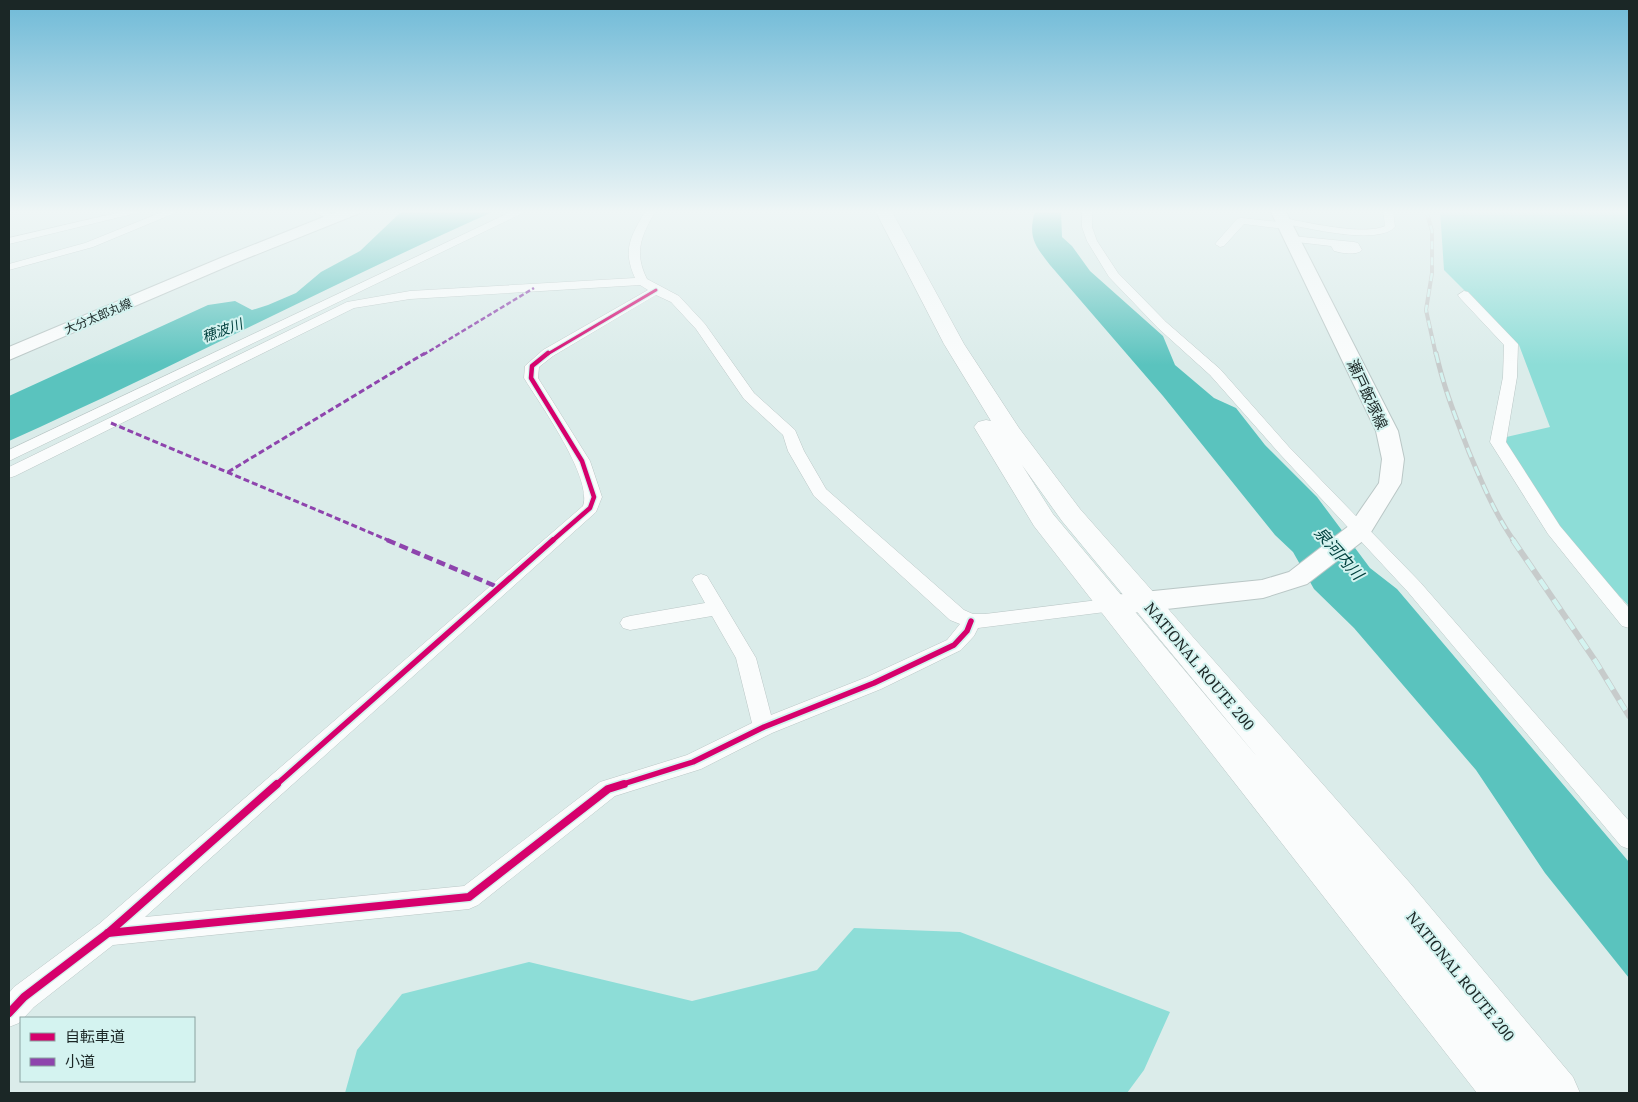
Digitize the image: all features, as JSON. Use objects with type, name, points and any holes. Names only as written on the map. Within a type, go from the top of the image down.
[{"type":"highway","name":"NATIONAL ROUTE 200","points":[[894,261],[934,345],[1044,520],[1130,603],[1390,889],[1557,1093]]},
{"type":"highway","name":"NATIONAL ROUTE 200","points":[[910,261],[954,344],[1009,431],[1071,515],[1130,603],[1506,1093]]},
{"type":"main road","name":"大分太郎丸線","points":[[9,354],[226,261]]},
{"type":"main road","name":"瀬戸飯塚線","points":[[1130,603],[1263,589],[1298,578],[1359,530],[1390,483],[1393,459],[1387,431],[1303,261]]},
{"type":"street","points":[[9,267],[29,261]]},
{"type":"street","points":[[9,456],[416,261]]},
{"type":"street","points":[[636,261],[642,281],[675,299],[701,327],[749,396],[790,433],[796,451],[820,492],[957,615],[971,621],[985,621],[1130,603]]},
{"type":"street","points":[[1105,261],[1113,275],[1162,325],[1214,372],[1284,450],[1414,587],[1629,838]]},
{"type":"street","points":[[9,473],[351,304],[430,294],[642,281]]},
{"type":"street","points":[[9,1013],[24,997],[108,933],[590,508],[594,497],[582,461],[531,378],[532,366],[548,353],[656,290]]},
{"type":"street","points":[[1464,295],[1511,344],[1510,377],[1498,442],[1554,530],[1629,621]]},
{"type":"street","points":[[701,580],[746,658],[764,727]]},
{"type":"street","points":[[630,623],[717,608]]},
{"type":"street","points":[[108,933],[469,897],[608,789],[693,762],[764,727],[874,683],[954,645],[967,631],[971,621]]},
{"type":"shaded area","points":[[1443,261],[1629,261],[1629,606],[1567,541],[1502,438],[1550,427],[1519,345],[1444,270]]},
{"type":"shaded area","points":[[854,928],[960,932],[1170,1012],[1144,1070],[1127,1093],[345,1093],[357,1050],[402,994],[529,962],[692,1001],[817,970]]},
{"type":"water","name":"穂波川","points":[[341,261],[386,261],[9,441],[9,396],[208,305],[235,301],[252,310],[268,305],[296,293],[321,272]]},
{"type":"water","name":"泉河内川","points":[[1047,261],[1083,261],[1090,271],[1163,336],[1175,365],[1214,398],[1236,408],[1265,445],[1317,497],[1370,568],[1397,589],[1629,862],[1629,978],[1545,873],[1476,770],[1354,628],[1314,589],[1293,552],[1275,535],[1163,396]]},
{"type":"railway","points":[[1432,261],[1426,310],[1436,355]]},
{"type":"railway","points":[[1436,353],[1447,391],[1469,452],[1495,509],[1514,541]]},
{"type":"railway","points":[[1513,540],[1596,662],[1629,716]]},
{"type":"marked path","points":[[228,472],[534,288]]},
{"type":"marked path","points":[[111,423],[500,588]]},
{"type":"cycle path","points":[[9,1013],[24,997],[108,933],[590,508],[594,497],[582,461],[531,378],[532,366],[548,353],[656,290]]},
{"type":"cycle path","points":[[108,933],[469,897],[608,789],[693,762],[764,727],[874,683],[954,645],[967,631],[971,621]]}]
